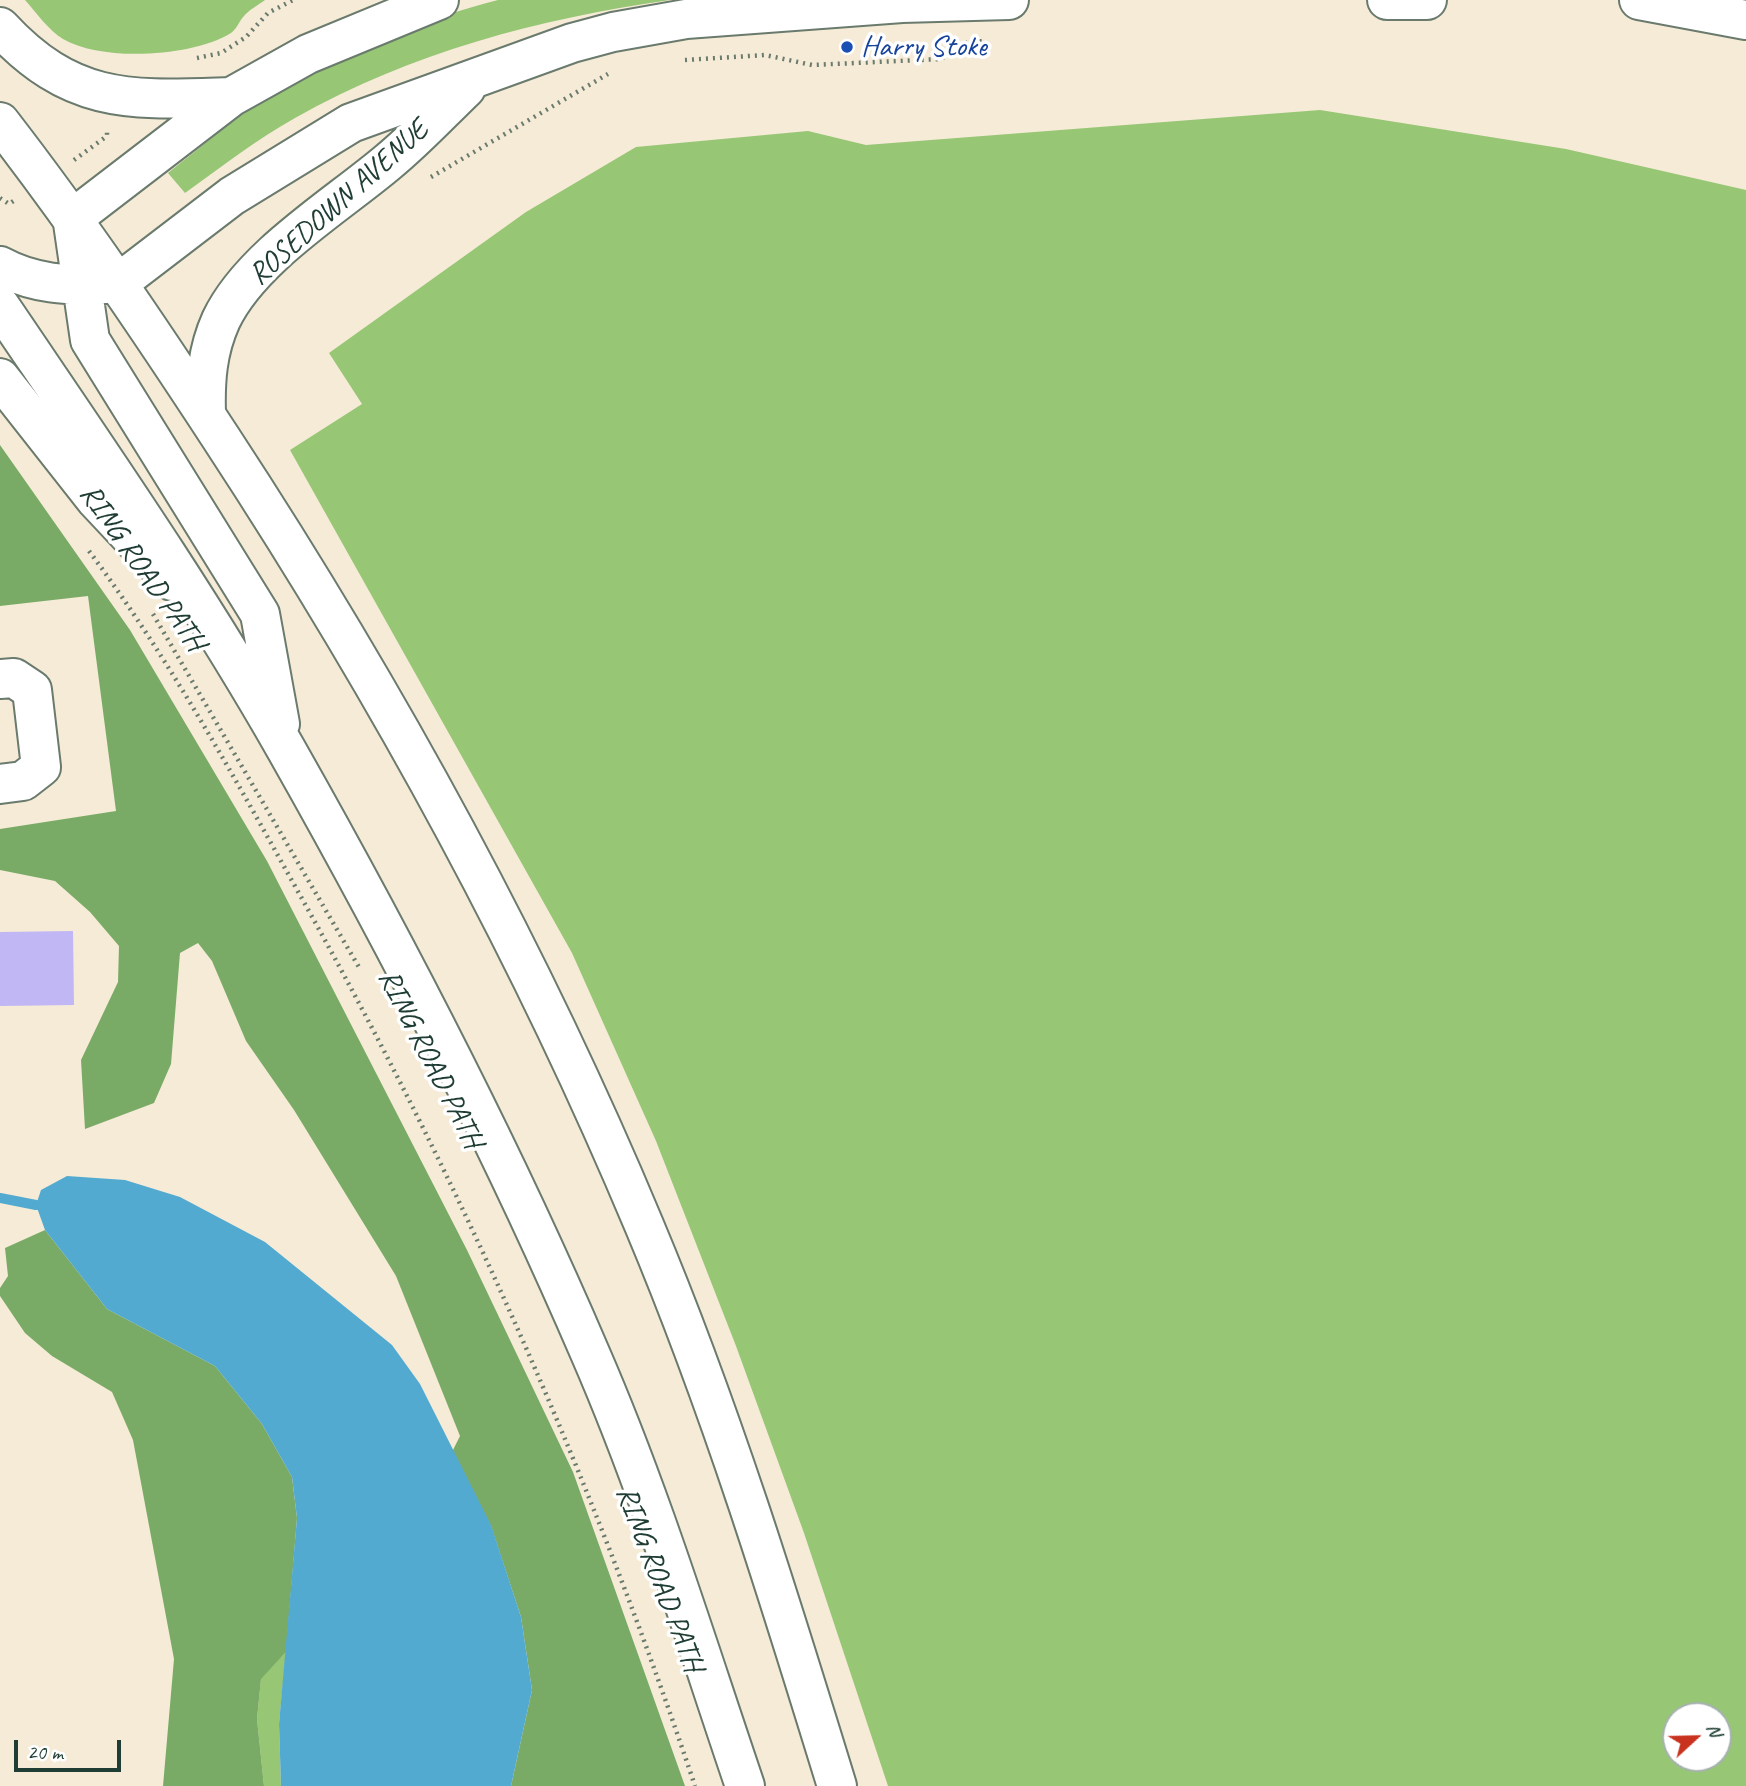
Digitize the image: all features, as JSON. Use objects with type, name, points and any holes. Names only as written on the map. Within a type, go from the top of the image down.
[{"type":"main road","points":[[72,219],[231,97],[308,54],[439,0]]},
{"type":"main road","name":"ROSEDOWN AVENUE","points":[[99,284],[316,142],[351,123],[472,82],[572,43],[613,32],[686,19],[902,3],[1009,0]]},
{"type":"main road","points":[[1387,0],[1427,0]]},
{"type":"main road","points":[[1639,0],[1746,20]]},
{"type":"main road","points":[[0,27],[34,58],[89,91],[151,98],[231,97]]},
{"type":"main road","name":"ROSEDOWN AVENUE","points":[[206,414],[205,376],[211,345],[222,318],[238,295],[284,246],[407,146],[472,82]]},
{"type":"main road","points":[[0,122],[72,219],[99,284],[206,414],[332,612],[408,742],[506,927],[603,1129],[687,1332],[738,1474],[837,1786]]},
{"type":"main road","points":[[0,266],[38,281],[99,284]]},
{"type":"main road","points":[[99,284],[90,340],[260,614],[285,747]]},
{"type":"main road","points":[[0,306],[204,616],[285,747],[442,1038],[515,1187],[592,1357],[653,1516],[745,1786]]},
{"type":"main road","points":[[0,378],[96,500],[204,616]]},
{"type":"main road","points":[[0,679],[14,678],[32,690],[41,767],[23,780],[0,784]]},
{"type":"path","points":[[683,60],[765,55],[812,65],[941,59],[968,43],[994,40]]},
{"type":"path","points":[[422,183],[615,70]]},
{"type":"path","points":[[107,136],[135,170]]},
{"type":"path","name":"RING ROAD PATH","points":[[87,548],[149,636],[266,834],[351,985],[459,1195],[543,1383],[621,1578],[695,1786]]},
{"type":"path","name":"RING ROAD PATH","points":[[151,611],[365,978]]},
{"type":"green space","points":[[25,0],[265,0],[246,14],[231,33],[214,41],[171,52],[123,54],[80,46],[63,39],[47,26]]},
{"type":"green space","points":[[498,0],[670,0],[524,28],[477,41],[384,74],[295,118],[185,193],[168,173],[219,132],[295,81],[381,40],[471,7]]},
{"type":"green space","points":[[1320,110],[1566,149],[1746,190],[1746,1786],[888,1786],[804,1533],[736,1346],[656,1141],[572,953],[290,450],[362,404],[329,353],[526,212],[636,147],[808,131],[866,145]]},
{"type":"green space","points":[[0,445],[130,630],[267,861],[467,1250],[573,1472],[685,1786],[511,1786],[532,1690],[521,1617],[491,1526],[452,1452],[460,1436],[396,1276],[294,1110],[246,1041],[212,961],[198,943],[180,953],[171,1064],[154,1103],[85,1129],[81,1060],[118,982],[119,946],[90,912],[55,881],[0,870],[0,829],[116,811],[88,596],[0,606]]},
{"type":"green space","points":[[45,1230],[107,1309],[215,1366],[262,1424],[292,1477],[297,1518],[286,1652],[261,1679],[257,1719],[264,1786],[163,1786],[174,1659],[133,1440],[112,1392],[52,1356],[25,1333],[0,1296],[0,1288],[8,1276],[5,1248]]},
{"type":"green space","points":[[286,1652],[279,1724],[281,1786],[264,1786],[257,1719],[261,1678]]},
{"type":"water","points":[[67,1176],[125,1180],[180,1197],[265,1242],[392,1345],[420,1384],[491,1525],[521,1617],[532,1690],[511,1786],[281,1786],[279,1724],[297,1518],[292,1477],[262,1424],[215,1366],[107,1309],[45,1230],[36,1205],[41,1190]]},
{"type":"building","points":[[73,931],[74,1005],[0,1006],[0,932]]},
{"type":"waterway","points":[[0,1198],[36,1205]]},
{"type":"place","name":"Harry Stoke","points":[[847,47]]}]
